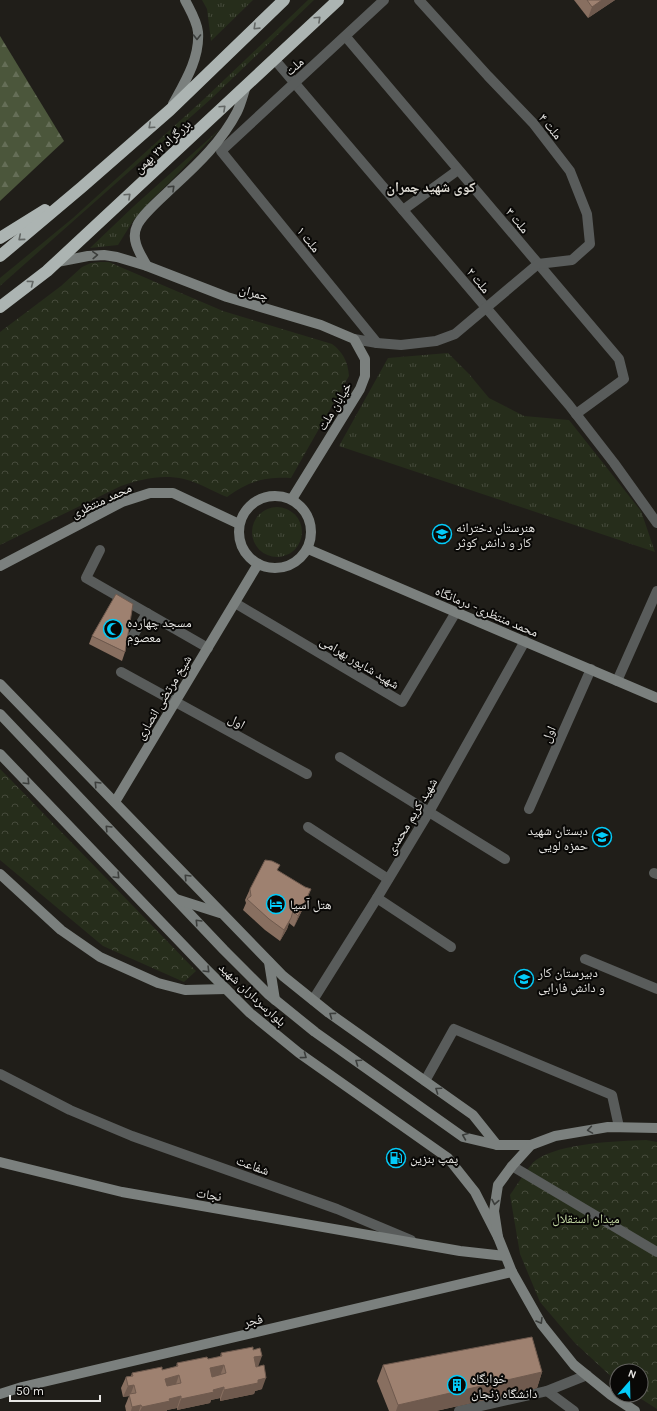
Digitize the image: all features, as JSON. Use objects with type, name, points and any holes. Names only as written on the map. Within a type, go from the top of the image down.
[{"type":"highway","name":"بزرگراه ۲۲ بهمن","points":[[0,256],[170,110],[284,0]]},
{"type":"highway","name":"بزرگراه ۲۲ بهمن","points":[[0,307],[57,262],[338,0]]},
{"type":"highway","points":[[0,238],[82,187]]},
{"type":"street","points":[[170,110],[190,73],[197,51],[198,31],[185,0]]},
{"type":"street","name":"ملت","points":[[221,151],[346,37],[384,0]]},
{"type":"street","name":"ملت ۴","points":[[420,0],[488,76],[533,123],[570,171],[587,214],[590,244],[572,260],[538,264]]},
{"type":"street","name":"ملت ۳","points":[[346,37],[619,359],[624,378],[576,414]]},
{"type":"street","name":"ملت ۲","points":[[275,60],[576,414],[614,463],[657,523]]},
{"type":"street","points":[[147,266],[138,250],[135,238],[136,226],[155,205],[201,161],[223,136],[238,110],[246,86]]},
{"type":"street","name":"ملت ۱","points":[[221,151],[376,343]]},
{"type":"street","points":[[403,210],[458,170]]},
{"type":"street","name":"چمران","points":[[57,262],[88,256],[104,255],[117,257],[147,266],[227,297],[321,325],[354,339]]},
{"type":"street","points":[[354,339],[376,343],[402,345],[436,341],[455,334],[538,264]]},
{"type":"street","name":"خیابان ملت","points":[[292,500],[360,389],[365,376],[365,360],[354,339]]},
{"type":"street","name":"محمد منتظری","points":[[0,566],[122,502],[150,493],[173,493],[239,524]]},
{"type":"street","points":[[278,496],[292,500],[300,505],[306,512],[310,521],[312,530],[308,549],[299,560],[286,567],[267,568],[258,564],[250,559],[244,552],[240,543],[238,533],[239,524],[243,515],[248,507],[264,497],[278,496]]},
{"type":"street","name":"محمد منتظری- درمانگاه","points":[[308,549],[657,698]]},
{"type":"street","points":[[100,550],[86,578],[208,648]]},
{"type":"street","name":"شیخ مرتضی انصاری","points":[[115,802],[258,564]]},
{"type":"street","points":[[617,680],[657,591]]},
{"type":"street","name":"شهید شاپور بهرامی","points":[[234,603],[402,702],[456,612]]},
{"type":"street","points":[[131,638],[147,613]]},
{"type":"street","name":"شهید کریم محمدی","points":[[313,1000],[429,812],[525,641]]},
{"type":"street","name":"اول","points":[[529,809],[591,669]]},
{"type":"street","name":"اول","points":[[121,672],[307,774]]},
{"type":"street","points":[[0,684],[283,976],[329,1013],[473,1115],[497,1145]]},
{"type":"street","name":"بلوارسرداران شهید","points":[[0,714],[230,956],[275,1000],[315,1032],[463,1137],[497,1145],[531,1145]]},
{"type":"street","name":"بلوارسرداران شهید","points":[[0,754],[250,1013],[299,1053],[448,1158],[475,1192],[498,1237]]},
{"type":"street","points":[[340,757],[505,860]]},
{"type":"street","points":[[308,827],[388,879]]},
{"type":"street","points":[[0,874],[61,930],[100,957],[158,983],[185,990],[226,989]]},
{"type":"street","points":[[377,898],[451,947]]},
{"type":"street","points":[[176,899],[222,913]]},
{"type":"street","points":[[585,959],[657,989]]},
{"type":"street","points":[[269,962],[275,1000]]},
{"type":"street","points":[[425,1081],[454,1029],[612,1094],[619,1127]]},
{"type":"street","name":"شفاعت","points":[[0,1074],[70,1110],[132,1136],[337,1209],[415,1242],[460,1251],[505,1256]]},
{"type":"street","points":[[635,1411],[610,1395],[574,1365],[542,1325],[512,1272],[505,1256],[498,1237],[494,1211],[498,1185],[512,1166],[531,1145],[555,1136],[608,1127],[657,1128]]},
{"type":"street","name":"نجات","points":[[0,1162],[122,1192],[415,1242]]},
{"type":"street","points":[[512,1166],[657,1252]]},
{"type":"street","name":"فجر","points":[[0,1394],[512,1272]]},
{"type":"street","points":[[459,1411],[547,1391],[587,1375]]},
{"type":"street","points":[[547,1391],[574,1411]]},
{"type":"green space","points":[[202,0],[253,0],[211,41],[207,9]]},
{"type":"green space","points":[[308,0],[314,0],[211,99],[0,286],[0,278],[73,218],[204,99]]},
{"type":"green space","points":[[0,36],[64,141],[0,201]]},
{"type":"green space","points":[[221,128],[151,200],[133,221],[118,245],[90,248],[134,206]]},
{"type":"green space","points":[[109,262],[223,311],[332,344],[339,350],[344,358],[349,376],[291,478],[273,478],[257,481],[242,487],[227,497],[195,482],[184,479],[160,477],[144,479],[121,486],[0,545],[0,332],[61,286],[82,267],[91,263]]},
{"type":"green space","points":[[448,353],[469,374],[489,398],[524,416],[569,420],[641,511],[655,552],[339,446],[388,358]]},
{"type":"green space","points":[[282,507],[287,508],[295,514],[301,522],[301,542],[295,550],[287,556],[272,557],[267,556],[259,550],[253,542],[252,527],[253,522],[259,514],[267,508]]},
{"type":"green space","points":[[0,769],[196,971],[184,982],[103,946],[0,860]]},
{"type":"green space","name":"میدان استقلال","points":[[646,1140],[657,1142],[657,1409],[648,1403],[649,1403],[649,1363],[609,1363],[609,1375],[574,1342],[540,1302],[520,1254],[510,1195],[533,1163],[546,1154],[574,1146]]},
{"type":"building","points":[[587,0],[602,0],[592,7]]},
{"type":"building","name":"مسجد چهارده معصوم","points":[[116,594],[133,604],[125,652],[92,636]]},
{"type":"building","name":"هتل آسیا","points":[[265,860],[272,861],[280,865],[277,870],[311,889],[298,916],[293,911],[284,930],[269,919],[247,899],[251,896],[250,889]]},
{"type":"building","points":[[532,1337],[542,1372],[398,1405],[383,1365]]},
{"type":"building","points":[[253,1347],[253,1350],[260,1348],[262,1356],[254,1357],[256,1367],[264,1365],[266,1378],[258,1380],[258,1383],[224,1390],[224,1387],[213,1390],[214,1392],[181,1399],[181,1396],[169,1399],[170,1401],[142,1407],[141,1405],[132,1407],[129,1394],[136,1393],[134,1385],[128,1386],[126,1377],[133,1376],[132,1373],[162,1367],[162,1370],[178,1366],[177,1363],[207,1357],[208,1359],[222,1356],[221,1353]],"holes":[[[224,1365],[226,1373],[212,1377],[210,1368]],[[179,1375],[181,1383],[167,1386],[165,1379]]]},
{"type":"place","name":"هنرستان دخترانه کار و دانش کوثر","points":[[442,534]]},
{"type":"place","name":"مسجد چهارده معصوم","points":[[113,629]]},
{"type":"place","name":"دبستان شهید حمزه لویی","points":[[602,837]]},
{"type":"place","name":"هتل آسیا","points":[[276,904]]},
{"type":"place","name":"دبیرستان کار و دانش فارابی","points":[[524,979]]},
{"type":"place","name":"پمپ بنزین","points":[[396,1158]]},
{"type":"place","name":"خوابگاه دانشگاه زنجان","points":[[457,1385]]},
{"type":"district","name":"کوی شهید چمران","points":[[431,187]]}]
